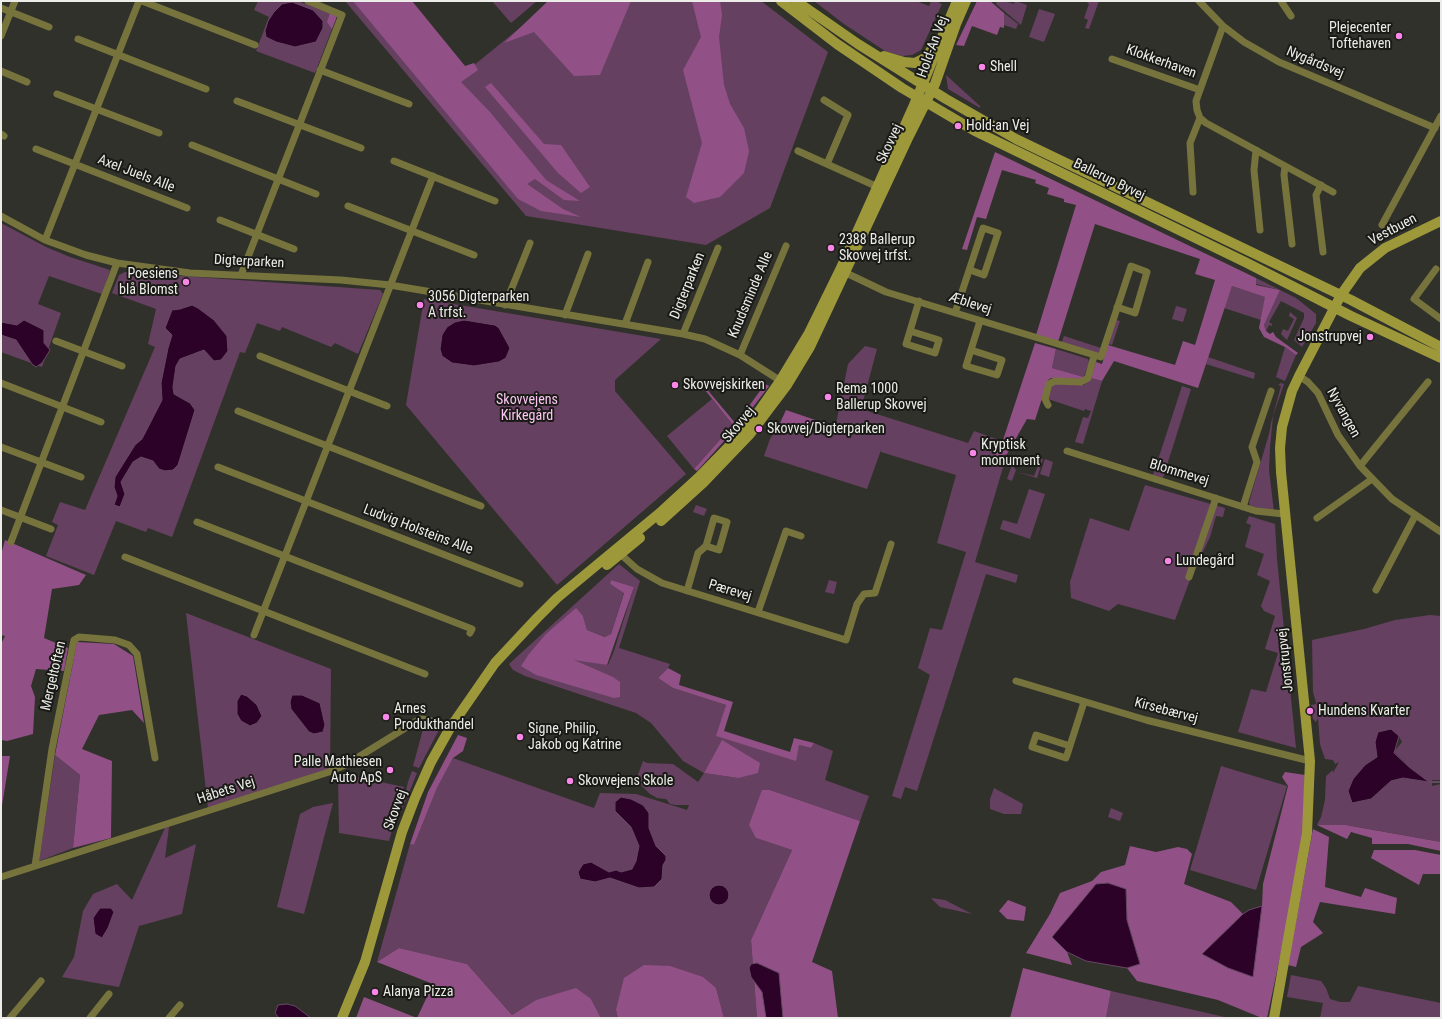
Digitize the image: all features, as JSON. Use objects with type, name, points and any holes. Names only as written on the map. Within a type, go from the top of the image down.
[{"type":"street","points":[[1,36],[15,1]]},
{"type":"street","name":"Axel Juels Alle","points":[[45,240],[139,1]]},
{"type":"street","points":[[142,1],[255,45]]},
{"type":"street","points":[[241,275],[342,15],[308,1]]},
{"type":"street","name":"Ballerup Byvej","points":[[781,1],[837,44],[917,98],[975,130],[1238,258],[1335,308],[1441,358]]},
{"type":"street","name":"Ballerup Byvej","points":[[796,1],[858,44],[927,88],[1016,139],[1341,295],[1441,347]]},
{"type":"street","name":"Hold-An Vej","points":[[926,103],[927,88],[966,1]]},
{"type":"street","name":"Nygårdsvej","points":[[1199,1],[1224,26],[1244,42],[1279,62],[1437,126]]},
{"type":"street","points":[[1280,1],[1291,16]]},
{"type":"street","points":[[858,44],[894,60],[916,63],[927,57],[956,4]]},
{"type":"street","points":[[927,88],[956,4]]},
{"type":"street","points":[[1,8],[49,27]]},
{"type":"street","name":"Klokkerhaven","points":[[1200,118],[1196,110],[1196,101],[1224,26]]},
{"type":"street","points":[[78,39],[206,89]]},
{"type":"street","name":"Klokkerhaven","points":[[1112,58],[1200,90]]},
{"type":"street","points":[[320,70],[409,104]]},
{"type":"street","points":[[1,72],[27,82]]},
{"type":"street","name":"Hold-An Vej","points":[[917,98],[927,88]]},
{"type":"street","points":[[57,94],[159,133]]},
{"type":"street","name":"Skovvej","points":[[342,1018],[365,962],[402,832],[414,798],[431,762],[450,728],[487,674],[522,634],[618,552],[672,511],[724,462],[750,434],[810,347],[880,189],[917,98]]},
{"type":"street","points":[[824,100],[848,115],[827,164]]},
{"type":"street","points":[[237,101],[361,148]]},
{"type":"street","name":"Skovvej","points":[[880,189],[926,103]]},
{"type":"street","points":[[1382,225],[1437,126],[1441,116]]},
{"type":"street","points":[[1193,192],[1190,143],[1200,118],[1206,123],[1333,192]]},
{"type":"street","points":[[192,145],[316,194]]},
{"type":"street","name":"Axel Juels Alle","points":[[36,149],[187,208]]},
{"type":"street","points":[[798,150],[880,189]]},
{"type":"street","points":[[1256,150],[1254,170],[1260,230]]},
{"type":"street","points":[[394,161],[495,201]]},
{"type":"street","points":[[1285,166],[1284,175],[1292,244]]},
{"type":"street","points":[[254,636],[433,176]]},
{"type":"street","points":[[1320,185],[1316,195],[1323,252]]},
{"type":"street","points":[[348,206],[474,256]]},
{"type":"street","name":"Digterparken","points":[[1,216],[45,240],[86,255],[117,263],[190,272],[341,280],[390,285],[683,334],[705,339],[740,355],[784,383]]},
{"type":"street","points":[[220,220],[294,249]]},
{"type":"street","name":"Vestbuen","points":[[1335,308],[1341,295],[1360,268],[1373,256],[1385,248],[1441,221]]},
{"type":"street","points":[[955,313],[966,275],[970,270],[983,228],[998,233],[984,274],[970,270]]},
{"type":"street","points":[[505,305],[530,243]]},
{"type":"street","name":"Knudsminde Alle","points":[[740,355],[786,246]]},
{"type":"street","name":"Digterparken","points":[[683,334],[718,248]]},
{"type":"street","points":[[565,315],[588,254]]},
{"type":"street","points":[[625,324],[648,262]]},
{"type":"street","points":[[11,542],[117,263]]},
{"type":"street","points":[[1048,405],[1045,399],[1049,384],[1056,381],[1082,382],[1088,378],[1094,356],[1101,357],[1117,307],[1131,266],[1147,272],[1135,313],[1117,307]]},
{"type":"street","points":[[1436,269],[1414,299],[1441,319]]},
{"type":"street","name":"Æblevej","points":[[843,271],[886,292],[1094,356]]},
{"type":"street","points":[[910,331],[939,340],[935,353],[906,344],[919,301]]},
{"type":"street","name":"Jonstrupvej","points":[[1274,1018],[1307,833],[1310,761],[1284,514],[1280,448],[1282,427],[1292,391],[1335,308]]},
{"type":"street","points":[[971,350],[1002,360],[997,375],[966,366],[980,321]]},
{"type":"street","points":[[56,341],[122,366]]},
{"type":"street","points":[[260,356],[387,406]]},
{"type":"street","name":"Nyvangen","points":[[1299,376],[1308,382],[1318,394],[1338,435],[1360,466],[1392,499],[1415,516],[1441,532]]},
{"type":"street","name":"Nyvangen","points":[[1360,466],[1428,382]]},
{"type":"street","points":[[1,383],[101,422]]},
{"type":"street","points":[[1243,507],[1257,462],[1252,447],[1271,391]]},
{"type":"street","points":[[238,411],[481,506]]},
{"type":"street","points":[[1,447],[81,477]]},
{"type":"street","name":"Blommevej","points":[[1067,451],[1243,507],[1269,514],[1284,514]]},
{"type":"street","name":"Ludvig Holsteins Alle","points":[[218,466],[520,584]]},
{"type":"street","points":[[1316,518],[1372,479]]},
{"type":"street","points":[[1189,577],[1216,498]]},
{"type":"street","points":[[1,510],[51,529]]},
{"type":"street","points":[[1376,590],[1415,516]]},
{"type":"street","points":[[197,522],[472,629],[470,633]]},
{"type":"street","points":[[758,612],[786,531],[801,536]]},
{"type":"street","name":"Pærevej","points":[[618,552],[637,569],[652,579],[846,640],[857,604],[864,594],[875,594],[891,544]]},
{"type":"street","points":[[687,591],[698,553],[706,546]]},
{"type":"street","points":[[125,557],[425,674]]},
{"type":"street","name":"Mergeltoften","points":[[35,866],[52,749],[74,640],[79,637],[115,640],[129,645],[137,654],[155,758]]},
{"type":"street","name":"Kirsebærvej","points":[[1016,680],[1146,720],[1310,761]]},
{"type":"street","points":[[1070,746],[1036,735],[1032,748],[1066,758],[1070,746],[1084,702]]},
{"type":"street","name":"Håbets Vej","points":[[1,877],[329,772],[347,764],[420,719],[429,720],[450,728]]},
{"type":"street","points":[[10,1018],[41,981]]},
{"type":"street","points":[[90,1018],[109,994]]},
{"type":"street","points":[[169,1018],[180,1005]]},
{"type":"green space","points":[[258,1],[298,1],[337,16],[315,73],[256,51],[269,17],[254,10]]},
{"type":"green space","points":[[345,1],[411,1],[468,70],[553,1],[761,1],[828,52],[770,208],[706,245],[526,216]]},
{"type":"green space","points":[[492,1],[537,1],[511,23]]},
{"type":"green space","points":[[814,1],[916,1],[929,6],[931,1],[940,1],[939,3],[942,4],[921,50],[912,55],[902,56],[885,51],[844,24]]},
{"type":"green space","points":[[997,1],[1004,1],[1014,4],[1015,1],[1027,5],[1021,25],[996,4]]},
{"type":"green space","points":[[1086,1],[1099,1],[1089,29],[1085,28],[1088,20],[1084,18],[1089,4]]},
{"type":"green space","points":[[1039,9],[1055,14],[1044,42],[1029,37]]},
{"type":"green space","points":[[1004,13],[1018,24],[1016,29],[1004,25]]},
{"type":"green space","points":[[946,75],[980,106],[980,108],[948,89]]},
{"type":"green space","points":[[1,223],[46,247],[70,257],[110,270],[102,294],[49,276],[38,304],[61,313],[42,367],[1,352]]},
{"type":"green space","points":[[125,272],[380,290],[383,294],[358,354],[335,343],[331,347],[282,327],[280,331],[257,323],[245,353],[240,352],[172,537],[148,528],[146,532],[116,521],[94,575],[46,556],[58,525],[52,522],[60,502],[85,510],[155,347],[148,344],[156,309],[112,293],[119,275]]},
{"type":"green space","points":[[1256,278],[1280,290],[1256,284]]},
{"type":"green space","points":[[1232,286],[1266,297],[1261,320],[1224,308]]},
{"type":"green space","points":[[1280,290],[1296,298],[1316,314],[1316,323],[1302,347],[1294,340],[1304,318],[1304,313],[1281,301],[1269,322],[1272,326],[1269,325],[1266,331],[1264,325]]},
{"type":"green space","name":"Skovvejens Kirkegård","points":[[424,299],[661,339],[615,380],[615,391],[686,474],[557,585],[406,405]]},
{"type":"green space","points":[[1176,306],[1187,309],[1183,322],[1172,319]]},
{"type":"green space","points":[[1290,312],[1297,318],[1287,340],[1281,334],[1283,329],[1288,331],[1294,319],[1289,316]]},
{"type":"green space","points":[[1116,320],[1120,321],[1112,345],[1109,344]]},
{"type":"green space","points":[[1064,336],[1101,348],[1099,353],[1061,344]]},
{"type":"green space","points":[[865,346],[877,349],[861,409],[968,443],[974,431],[999,440],[995,457],[1007,454],[975,562],[1018,575],[1016,583],[986,574],[917,791],[905,787],[901,799],[892,796],[930,675],[918,668],[930,628],[942,630],[966,552],[937,543],[956,475],[881,452],[881,450],[867,489],[764,456],[770,439],[780,423],[809,431],[845,423],[836,424],[848,364]]},
{"type":"green space","points":[[1285,347],[1296,355],[1285,381],[1276,377]]},
{"type":"green space","points":[[1056,349],[1088,359],[1089,362],[1084,377],[1052,368]]},
{"type":"green space","points":[[1208,357],[1255,373],[1254,379],[1206,364]]},
{"type":"green space","points":[[1091,378],[1102,381],[1083,444],[1075,442],[1083,417],[1088,418],[1091,411],[1085,409],[1084,411],[1048,399],[1053,383],[1084,385]]},
{"type":"green space","points":[[1281,383],[1284,384],[1273,416],[1270,448],[1269,470],[1274,512],[1250,506],[1249,502],[1281,386],[1278,385]]},
{"type":"green space","points":[[1182,386],[1191,389],[1163,478],[1153,475]]},
{"type":"green space","points":[[712,399],[733,425],[694,469],[667,436]]},
{"type":"green space","points":[[1034,457],[1043,459],[1037,478],[1017,472],[1034,476],[1038,466],[1032,463]]},
{"type":"green space","points":[[1045,459],[1053,462],[1049,477],[1040,474]]},
{"type":"green space","points":[[1012,465],[1016,470],[1012,481],[1007,479]]},
{"type":"green space","points":[[1145,485],[1225,508],[1223,517],[1216,516],[1210,537],[1193,572],[1175,620],[1118,604],[1109,611],[1071,598],[1070,582],[1090,518],[1129,531]]},
{"type":"green space","points":[[1029,489],[1045,494],[1030,539],[1000,529],[1003,520],[1017,524]]},
{"type":"green space","points":[[696,505],[707,509],[704,516],[693,512]]},
{"type":"green space","points":[[1249,516],[1275,524],[1277,559],[1296,748],[1238,732],[1251,689],[1266,692],[1278,653],[1265,649],[1275,616],[1264,611],[1261,606],[1270,581],[1257,575],[1264,554],[1245,547],[1251,525],[1246,523]]},
{"type":"green space","points":[[619,564],[640,581],[619,648],[670,664],[658,678],[673,688],[726,705],[717,736],[795,760],[799,745],[811,748],[814,743],[833,751],[825,780],[869,796],[860,821],[770,790],[762,791],[756,838],[792,850],[751,940],[757,1018],[724,1018],[716,988],[616,1010],[618,1018],[601,1018],[591,999],[536,1000],[512,1015],[467,964],[399,948],[377,962],[410,844],[414,845],[437,788],[453,758],[594,808],[600,793],[636,794],[687,810],[689,805],[670,804],[666,799],[657,798],[650,794],[636,780],[643,761],[647,763],[673,764],[698,782],[704,773],[683,761],[651,723],[636,713],[525,676],[513,670],[509,664]],"holes":[[[611,580],[634,587],[614,651],[608,665],[574,658],[575,661],[546,634],[583,616],[587,630],[606,637],[611,634],[624,592],[610,584]],[[722,741],[738,778],[704,773]]]},
{"type":"green space","points":[[829,580],[837,582],[834,594],[825,592]]},
{"type":"green space","points":[[186,613],[331,669],[330,770],[208,808]]},
{"type":"green space","points":[[1430,615],[1441,616],[1441,780],[1432,780],[1432,786],[1441,784],[1441,842],[1347,825],[1317,825],[1321,817],[1325,800],[1326,776],[1333,770],[1333,773],[1339,762],[1335,764],[1333,760],[1325,759],[1320,744],[1318,718],[1316,722],[1313,719],[1311,705],[1316,704],[1317,706],[1313,692],[1312,640],[1364,629],[1395,620]],"holes":[[[1399,736],[1402,742],[1394,752],[1409,767],[1428,782],[1403,778],[1391,781],[1371,799],[1365,765],[1377,757]]]},
{"type":"green space","points":[[425,722],[440,728],[419,768],[413,766]]},
{"type":"green space","points":[[55,755],[80,775],[73,848],[39,861]]},
{"type":"green space","points":[[1221,766],[1287,786],[1256,890],[1190,870]]},
{"type":"green space","points":[[412,771],[417,773],[401,812],[408,782]]},
{"type":"green space","points":[[338,773],[404,787],[389,841],[339,833]]},
{"type":"green space","points":[[994,788],[1023,804],[1021,814],[1004,814],[990,809],[990,799]]},
{"type":"green space","points":[[333,803],[304,914],[277,907],[300,814],[313,807]]},
{"type":"green space","points":[[1111,808],[1123,813],[1120,821],[1108,817]]},
{"type":"green space","points":[[169,827],[165,858],[196,844],[182,914],[139,926],[119,987],[62,977],[74,957],[83,911],[93,894],[117,884],[132,900],[165,828]]},
{"type":"green space","points":[[931,898],[945,900],[972,914],[940,907]]},
{"type":"green space","points":[[1291,975],[1321,981],[1326,988],[1330,999],[1340,1002],[1350,1002],[1358,986],[1441,1003],[1441,1018],[1320,1018],[1323,1003],[1287,997]]},
{"type":"green space","points":[[1111,991],[1229,1018],[1106,1018]]},
{"type":"shaded area","points":[[353,1],[412,1],[465,66],[474,63],[478,70],[461,82],[490,112],[546,180],[580,201],[564,200],[535,179],[527,184],[563,209],[581,217],[541,211],[518,199]]},
{"type":"shaded area","points":[[548,1],[631,1],[600,75],[574,76],[534,32],[504,43]]},
{"type":"shaded area","points":[[692,1],[720,1],[722,15],[719,37],[724,85],[730,104],[744,128],[749,151],[744,173],[720,197],[694,203],[686,197],[702,143],[683,70],[701,37]]},
{"type":"shaded area","points":[[977,1],[990,1],[1004,13],[1004,28],[1000,27],[997,35],[972,26],[964,46],[956,45]]},
{"type":"shaded area","points":[[292,2],[313,10],[323,21],[323,28],[316,42],[295,47],[276,42],[266,37],[265,31],[268,21],[274,12],[282,4]]},
{"type":"shaded area","points":[[330,13],[337,16],[332,29],[327,22]]},
{"type":"shaded area","points":[[491,83],[544,144],[561,145],[590,187],[581,193],[558,173],[485,87]]},
{"type":"shaded area","points":[[995,152],[1256,278],[1256,285],[1280,290],[1264,325],[1266,331],[1270,334],[1273,332],[1276,337],[1298,353],[1296,355],[1285,347],[1264,337],[1259,328],[1265,297],[1232,286],[1198,388],[1114,361],[1102,381],[1091,378],[1096,362],[1102,364],[1108,345],[1175,365],[1183,341],[1195,345],[1215,280],[1195,274],[1200,259],[1095,224],[1058,342],[1036,335],[1076,205],[1064,202],[1064,199],[1047,194],[1049,188],[1035,183],[1036,180],[1002,170],[986,219],[977,217],[967,250],[962,249]]},
{"type":"shaded area","points":[[192,305],[214,320],[227,336],[228,351],[221,360],[214,361],[204,350],[180,359],[176,366],[173,387],[174,394],[190,403],[195,410],[178,465],[173,470],[165,471],[159,469],[153,461],[141,457],[133,462],[121,482],[125,494],[120,507],[114,505],[117,496],[114,487],[115,477],[135,445],[142,439],[162,400],[161,383],[172,335],[165,328],[172,310]]},
{"type":"shaded area","points":[[24,320],[44,330],[44,343],[50,350],[42,363],[36,367],[32,364],[16,340],[1,335],[1,322],[17,325]]},
{"type":"shaded area","points":[[464,320],[495,325],[499,328],[510,348],[506,358],[499,362],[474,366],[452,363],[442,356],[440,349],[442,335],[447,327],[455,322]]},
{"type":"shaded area","points":[[1035,343],[1056,349],[1052,368],[1084,377],[1081,379],[1051,378],[1048,380],[1035,420],[1027,419],[1007,454],[995,457],[999,440],[1003,440]]},
{"type":"shaded area","points":[[701,382],[736,424],[765,384],[769,386],[744,419],[697,471],[694,469],[733,425],[701,385]]},
{"type":"shaded area","points":[[786,410],[830,425],[845,423],[857,425],[857,432],[827,434],[780,423]]},
{"type":"shaded area","points":[[5,540],[86,575],[79,585],[52,589],[44,638],[68,648],[64,671],[36,669],[31,686],[35,697],[33,734],[7,741],[1,740],[1,644],[5,636],[1,635],[1,555]]},
{"type":"shaded area","points":[[611,580],[634,587],[607,665],[574,660],[613,677],[620,682],[620,697],[614,698],[536,675],[521,666],[546,634],[576,608],[583,616],[587,630],[605,637],[611,634],[624,593],[610,584]]},
{"type":"shaded area","points":[[77,642],[114,644],[133,656],[144,723],[132,710],[99,715],[82,749],[112,761],[111,838],[73,848],[80,775],[55,755]]},
{"type":"shaded area","points":[[668,668],[681,675],[679,685],[733,702],[724,731],[790,752],[794,738],[814,743],[811,748],[799,745],[796,761],[716,736],[726,705],[673,688],[658,678]]},
{"type":"shaded area","points":[[241,694],[247,696],[257,705],[262,716],[257,723],[250,726],[241,721],[237,714],[237,701]]},
{"type":"shaded area","points":[[292,695],[302,695],[320,703],[325,725],[323,732],[314,734],[309,732],[291,709],[290,702]]},
{"type":"shaded area","points":[[1391,729],[1399,736],[1394,753],[1409,767],[1429,782],[1403,778],[1391,781],[1371,799],[1352,803],[1348,791],[1353,779],[1365,765],[1377,757],[1375,742],[1378,732]]},
{"type":"shaded area","points":[[458,735],[467,738],[463,751],[453,758],[437,788],[414,845],[410,844],[428,792]]},
{"type":"shaded area","points":[[722,740],[760,763],[758,773],[738,778],[704,773]]},
{"type":"shaded area","points":[[1,756],[10,756],[1,812]]},
{"type":"shaded area","points":[[1285,772],[1305,775],[1303,829],[1287,924],[1267,1018],[1262,1018],[1218,1000],[1137,981],[1127,968],[1140,963],[1127,920],[1126,889],[1052,937],[1067,952],[1072,965],[1026,953],[1050,914],[1060,893],[1092,881],[1101,872],[1125,865],[1130,846],[1156,852],[1178,847],[1187,849],[1192,854],[1184,884],[1231,902],[1243,914],[1249,910],[1262,906],[1263,884],[1288,786],[1282,777]]},
{"type":"shaded area","points":[[762,790],[770,790],[860,821],[812,962],[832,971],[838,1018],[757,1018],[751,940],[792,850],[756,838],[749,825]]},
{"type":"shaded area","points":[[621,797],[631,799],[643,805],[649,813],[649,828],[656,846],[666,856],[666,860],[663,865],[662,879],[654,887],[639,888],[610,878],[595,882],[580,879],[578,872],[583,864],[591,862],[609,872],[616,870],[621,872],[632,869],[636,861],[639,846],[631,827],[615,811],[615,802]]},
{"type":"shaded area","points":[[1317,825],[1346,825],[1441,842],[1441,851],[1408,844],[1372,844],[1372,838],[1351,832],[1347,839]]},
{"type":"shaded area","points":[[1313,829],[1329,837],[1325,887],[1361,897],[1365,888],[1397,898],[1395,914],[1320,902],[1313,922],[1323,933],[1301,947],[1296,967],[1288,965]]},
{"type":"shaded area","points":[[1374,850],[1415,850],[1441,855],[1441,874],[1423,874],[1419,885],[1371,858]]},
{"type":"shaded area","points":[[1108,883],[1126,889],[1127,920],[1140,964],[1127,968],[1086,961],[1067,952],[1052,937],[1096,884]]},
{"type":"shaded area","points":[[719,885],[726,888],[729,895],[726,902],[719,905],[712,902],[709,895],[712,888]]},
{"type":"shaded area","points":[[1008,900],[1026,907],[1024,921],[1007,919],[999,911]]},
{"type":"shaded area","points":[[1262,906],[1253,977],[1228,968],[1202,954],[1243,914],[1249,910]]},
{"type":"shaded area","points":[[100,908],[111,908],[114,912],[108,928],[102,938],[95,934],[93,918]]},
{"type":"shaded area","points":[[399,948],[467,964],[512,1015],[536,1000],[576,988],[591,999],[601,1018],[417,1018],[433,984],[377,962]]},
{"type":"shaded area","points":[[757,963],[779,973],[783,1018],[766,1018],[762,992],[751,977],[749,968],[751,964]]},
{"type":"shaded area","points":[[644,965],[670,966],[703,977],[716,988],[724,1018],[618,1018],[616,1010],[624,978]]},
{"type":"shaded area","points":[[1023,968],[1111,991],[1106,1018],[1010,1018]]},
{"type":"shaded area","points":[[364,997],[417,1018],[356,1018]]},
{"type":"shaded area","points":[[287,1004],[295,1006],[311,1018],[279,1018],[275,1013],[278,1005]]},
{"type":"waterway","points":[[1429,782],[1441,782]]},
{"type":"place","name":"Plejecenter Toftehaven","points":[[1399,36]]},
{"type":"place","name":"Shell","points":[[982,67]]},
{"type":"place","name":"Hold-an Vej","points":[[958,126]]},
{"type":"place","name":"2388 Ballerup Skovvej trfst.","points":[[831,248]]},
{"type":"place","name":"Poesiens blå Blomst","points":[[186,282]]},
{"type":"place","name":"3056 Digterparken A trfst.","points":[[420,305]]},
{"type":"place","name":"Jonstrupvej","points":[[1370,337]]},
{"type":"place","name":"Skovvejskirken","points":[[675,385]]},
{"type":"place","name":"Rema 1000 Ballerup Skovvej","points":[[828,397]]},
{"type":"place","name":"Skovvej/Digterparken","points":[[759,429]]},
{"type":"place","name":"Kryptisk monument","points":[[973,453]]},
{"type":"place","name":"Lundegård","points":[[1168,561]]},
{"type":"place","name":"Hundens Kvarter","points":[[1310,711]]},
{"type":"place","name":"Arnes Produkthandel","points":[[386,717]]},
{"type":"place","name":"Signe, Philip, Jakob og Katrine","points":[[520,737]]},
{"type":"place","name":"Palle Mathiesen Auto ApS","points":[[390,770]]},
{"type":"place","name":"Skovvejens Skole","points":[[570,781]]},
{"type":"place","name":"Alanya Pizza","points":[[375,992]]}]
